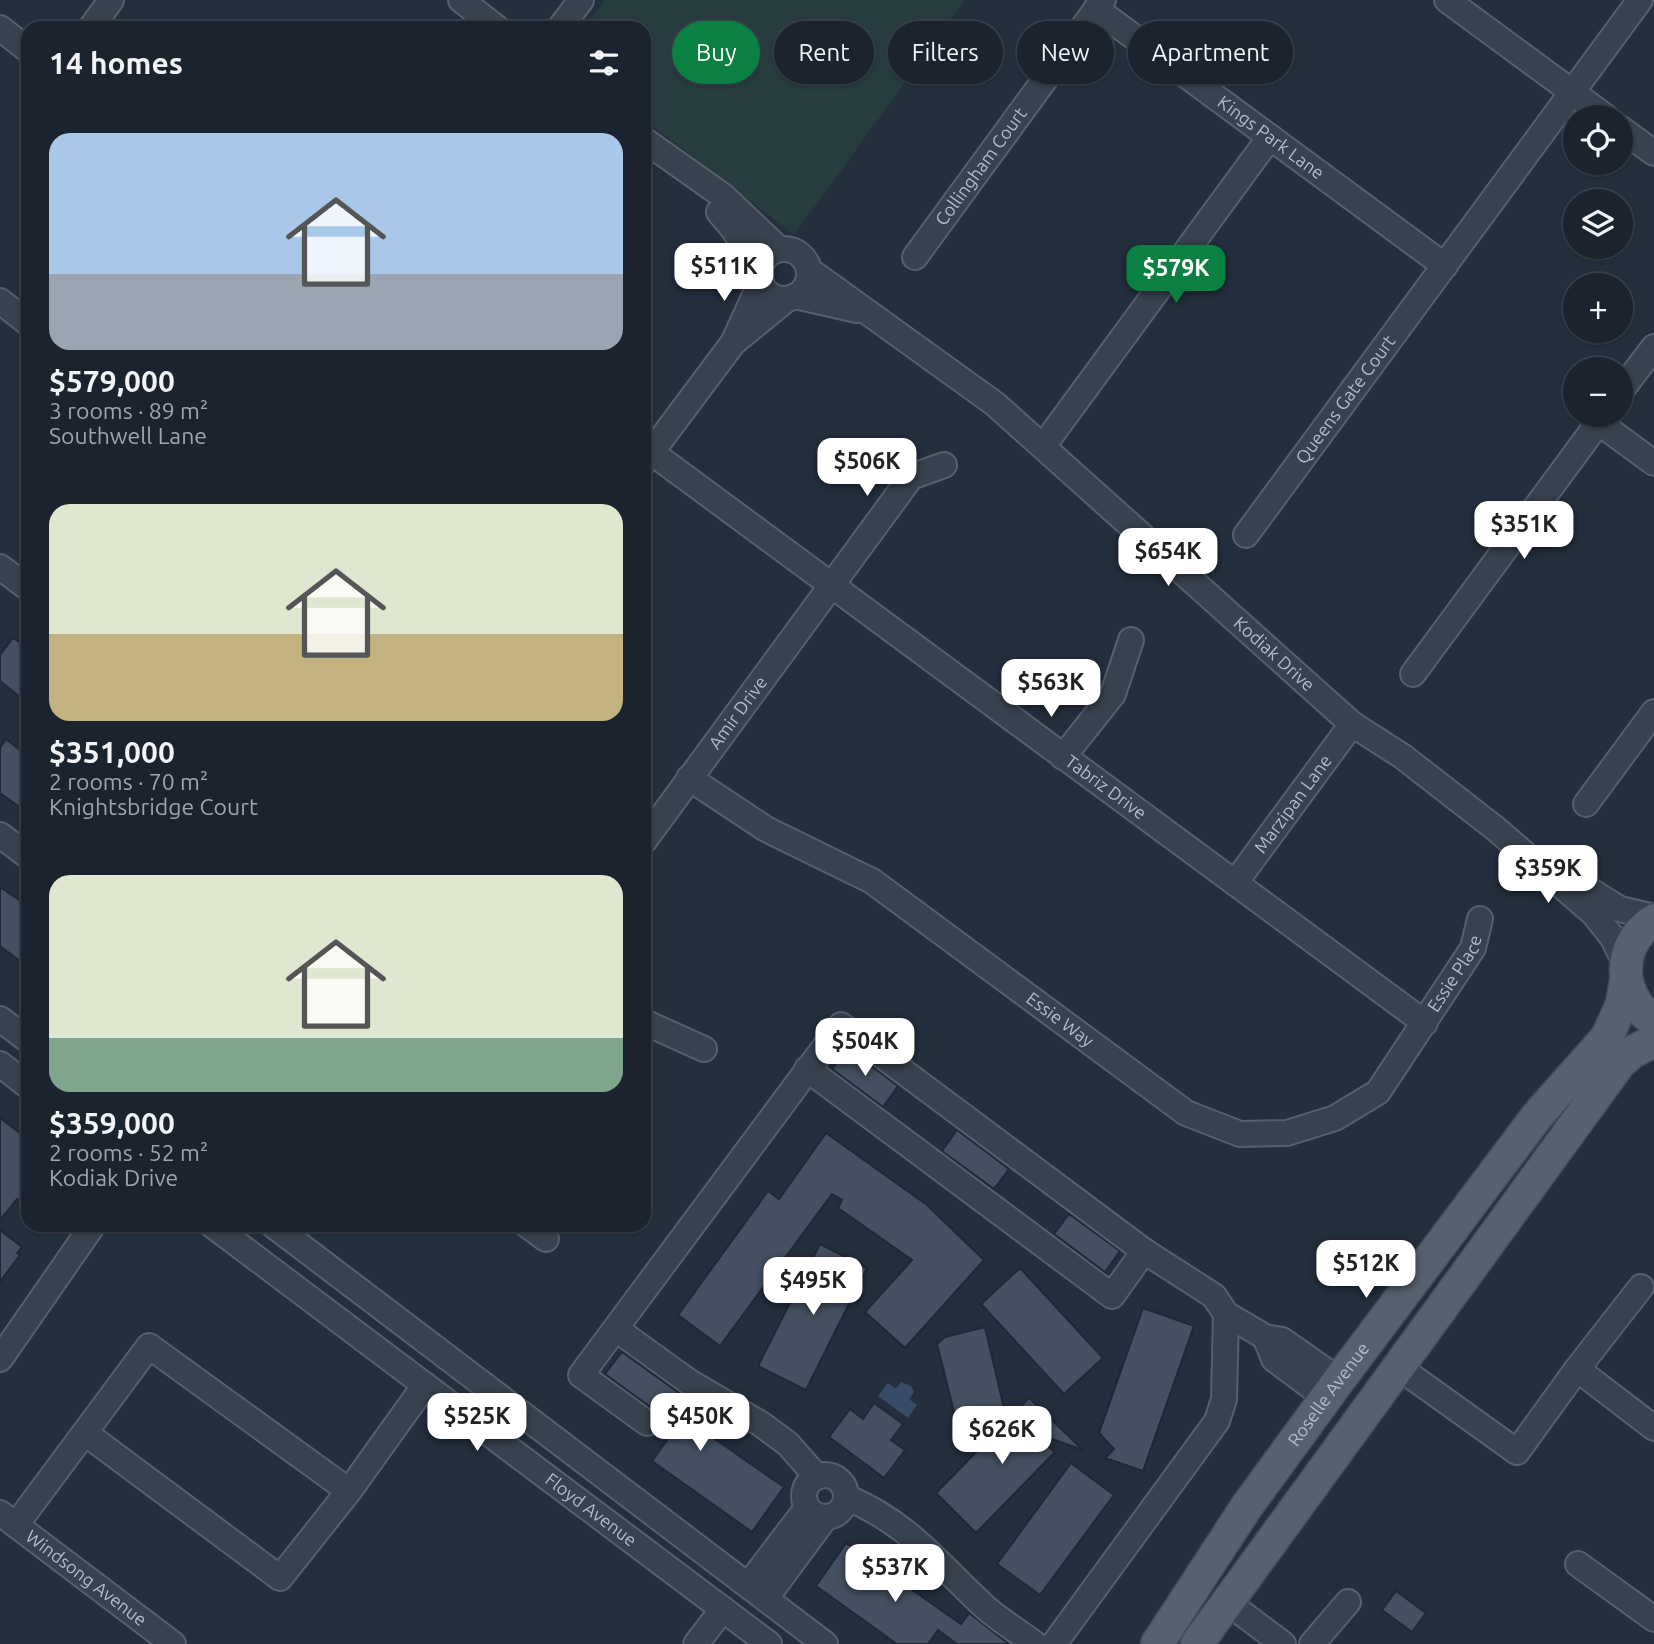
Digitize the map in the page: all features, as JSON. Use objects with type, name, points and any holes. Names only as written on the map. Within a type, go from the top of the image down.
[{"type":"main road","name":"Roselle Avenue","points":[[1157,1644],[1247,1506],[1333,1389],[1537,1116],[1602,1045],[1622,1004],[1625,971],[1637,934],[1654,918]]},
{"type":"main road","points":[[1625,971],[1633,1000],[1654,1021]]},
{"type":"main road","points":[[1199,1643],[1396,1366],[1619,1064],[1632,1052],[1654,1041]]},
{"type":"street","points":[[96,21],[111,0]]},
{"type":"street","points":[[461,0],[488,21]]},
{"type":"street","points":[[565,21],[581,0]]},
{"type":"street","points":[[1447,0],[1589,105]]},
{"type":"street","name":"Queens Gate Court","points":[[1247,535],[1640,0]]},
{"type":"street","name":"Kings Park Lane","points":[[1100,5],[1270,137],[1445,266]]},
{"type":"street","name":"Collingham Court","points":[[915,257],[1100,5]]},
{"type":"street","points":[[0,28],[21,44]]},
{"type":"street","points":[[1044,445],[1270,137]]},
{"type":"street","points":[[1633,138],[1654,153]]},
{"type":"street","points":[[651,145],[699,182],[723,196],[779,249],[795,251],[802,256],[809,270],[807,285],[733,344],[651,452]]},
{"type":"street","points":[[699,182],[734,230],[771,295],[791,298]]},
{"type":"street","points":[[733,344],[760,278],[765,258],[779,249]]},
{"type":"street","name":"Kodiak Drive","points":[[809,270],[995,404],[1044,445],[1352,724],[1402,756],[1496,829],[1602,922],[1625,971]]},
{"type":"street","name":"Kodiak Drive","points":[[791,298],[864,312]]},
{"type":"street","points":[[0,302],[21,318]]},
{"type":"street","points":[[1633,375],[1654,347]]},
{"type":"street","points":[[1413,674],[1595,427]]},
{"type":"street","points":[[1611,427],[1654,463]]},
{"type":"street","name":"Tabriz Drive","points":[[651,460],[830,585],[1425,1023]]},
{"type":"street","name":"Amir Drive","points":[[651,831],[911,477],[944,465]]},
{"type":"street","points":[[1063,757],[1113,694],[1131,640]]},
{"type":"street","points":[[1586,804],[1654,712]]},
{"type":"street","name":"Marzipan Lane","points":[[1235,883],[1352,724]]},
{"type":"street","name":"Essie Way","points":[[689,778],[766,829],[872,881],[1186,1112],[1240,1134],[1287,1133],[1335,1118],[1378,1092],[1425,1023]]},
{"type":"street","name":"Kodiak Drive","points":[[1496,829],[1620,909],[1654,918]]},
{"type":"street","points":[[0,835],[21,851]]},
{"type":"street","name":"Essie Place","points":[[1425,1023],[1473,948],[1480,919]]},
{"type":"street","points":[[0,1018],[21,1034]]},
{"type":"street","points":[[647,1423],[581,1376],[841,1024],[1144,1251],[1214,1296],[1226,1314],[1265,1337],[1282,1340],[1333,1389]]},
{"type":"street","points":[[651,1025],[704,1049]]},
{"type":"street","points":[[0,1064],[21,1080]]},
{"type":"street","points":[[807,1069],[1112,1296],[1144,1251]]},
{"type":"street","points":[[3,1351],[88,1232]]},
{"type":"street","name":"Floyd Avenue","points":[[221,1232],[769,1644]]},
{"type":"street","name":"Floyd Avenue","points":[[281,1232],[825,1644]]},
{"type":"street","points":[[1396,1366],[1517,1452],[1641,1287]]},
{"type":"street","points":[[1054,1644],[1217,1421],[1224,1399],[1226,1314]]},
{"type":"street","points":[[616,1329],[688,1381],[761,1424],[788,1444],[817,1477]]},
{"type":"street","points":[[8,1519],[85,1433],[149,1346],[349,1491]]},
{"type":"street","points":[[1577,1370],[1654,1428]]},
{"type":"street","points":[[85,1433],[280,1578],[349,1491],[425,1385]]},
{"type":"street","points":[[817,1477],[834,1477],[845,1489],[846,1497],[840,1512],[816,1513],[804,1496],[806,1488],[817,1477]]},
{"type":"street","points":[[846,1497],[877,1512],[926,1546],[989,1611],[1035,1644]]},
{"type":"street","points":[[757,1591],[816,1513]]},
{"type":"street","name":"Windsong Avenue","points":[[8,1519],[173,1644]]},
{"type":"street","points":[[1578,1564],[1654,1619]]},
{"type":"street","points":[[1227,1602],[1283,1644]]},
{"type":"street","points":[[1312,1644],[1348,1602]]},
{"type":"street","points":[[696,1644],[723,1609]]},
{"type":"green space","points":[[605,0],[965,0],[950,21],[888,21],[888,84],[904,84],[794,235],[651,124],[651,21],[589,21]]},
{"type":"water","points":[[901,1382],[911,1386],[914,1392],[909,1399],[917,1405],[908,1418],[878,1396],[888,1383],[896,1389]]},
{"type":"building","points":[[13,638],[21,643],[20,697],[0,681],[0,655]]},
{"type":"building","points":[[6,739],[21,751],[21,808],[0,793],[0,748]]},
{"type":"building","points":[[0,887],[21,901],[21,962],[0,946]]},
{"type":"building","points":[[847,1048],[898,1086],[883,1107],[832,1069]]},
{"type":"building","points":[[0,1118],[21,1134],[21,1200],[17,1199],[0,1220]]},
{"type":"building","points":[[957,1130],[1009,1169],[994,1189],[942,1151]]},
{"type":"building","points":[[826,1133],[927,1205],[984,1260],[905,1348],[865,1312],[912,1260],[838,1208],[842,1200],[832,1194],[720,1346],[678,1315],[768,1191],[779,1199]]},
{"type":"building","points":[[1069,1214],[1120,1251],[1105,1272],[1054,1234]]},
{"type":"building","points":[[0,1230],[22,1247],[17,1253],[20,1255],[0,1282]]},
{"type":"building","points":[[820,1244],[867,1268],[806,1390],[758,1366]]},
{"type":"building","points":[[1020,1268],[1103,1358],[1064,1394],[981,1304]]},
{"type":"building","points":[[1143,1308],[1194,1326],[1143,1471],[1105,1458],[1114,1449],[1099,1433]]},
{"type":"building","points":[[985,1327],[1004,1408],[956,1420],[937,1344],[945,1337]]},
{"type":"building","points":[[622,1352],[679,1393],[669,1407],[784,1487],[752,1532],[652,1461],[675,1429],[656,1411],[605,1374]]},
{"type":"building","points":[[1029,1398],[1083,1450],[1026,1430],[1055,1452],[976,1533],[936,1493]]},
{"type":"building","points":[[874,1403],[903,1424],[891,1440],[905,1450],[884,1478],[829,1437],[850,1409],[863,1419]]},
{"type":"building","points":[[1071,1463],[1114,1495],[1040,1595],[997,1564]]},
{"type":"building","points":[[846,1543],[961,1624],[969,1613],[1009,1644],[957,1644],[938,1630],[928,1644],[897,1644],[816,1586]]},
{"type":"building","points":[[1396,1591],[1426,1613],[1412,1632],[1382,1610]]}]
